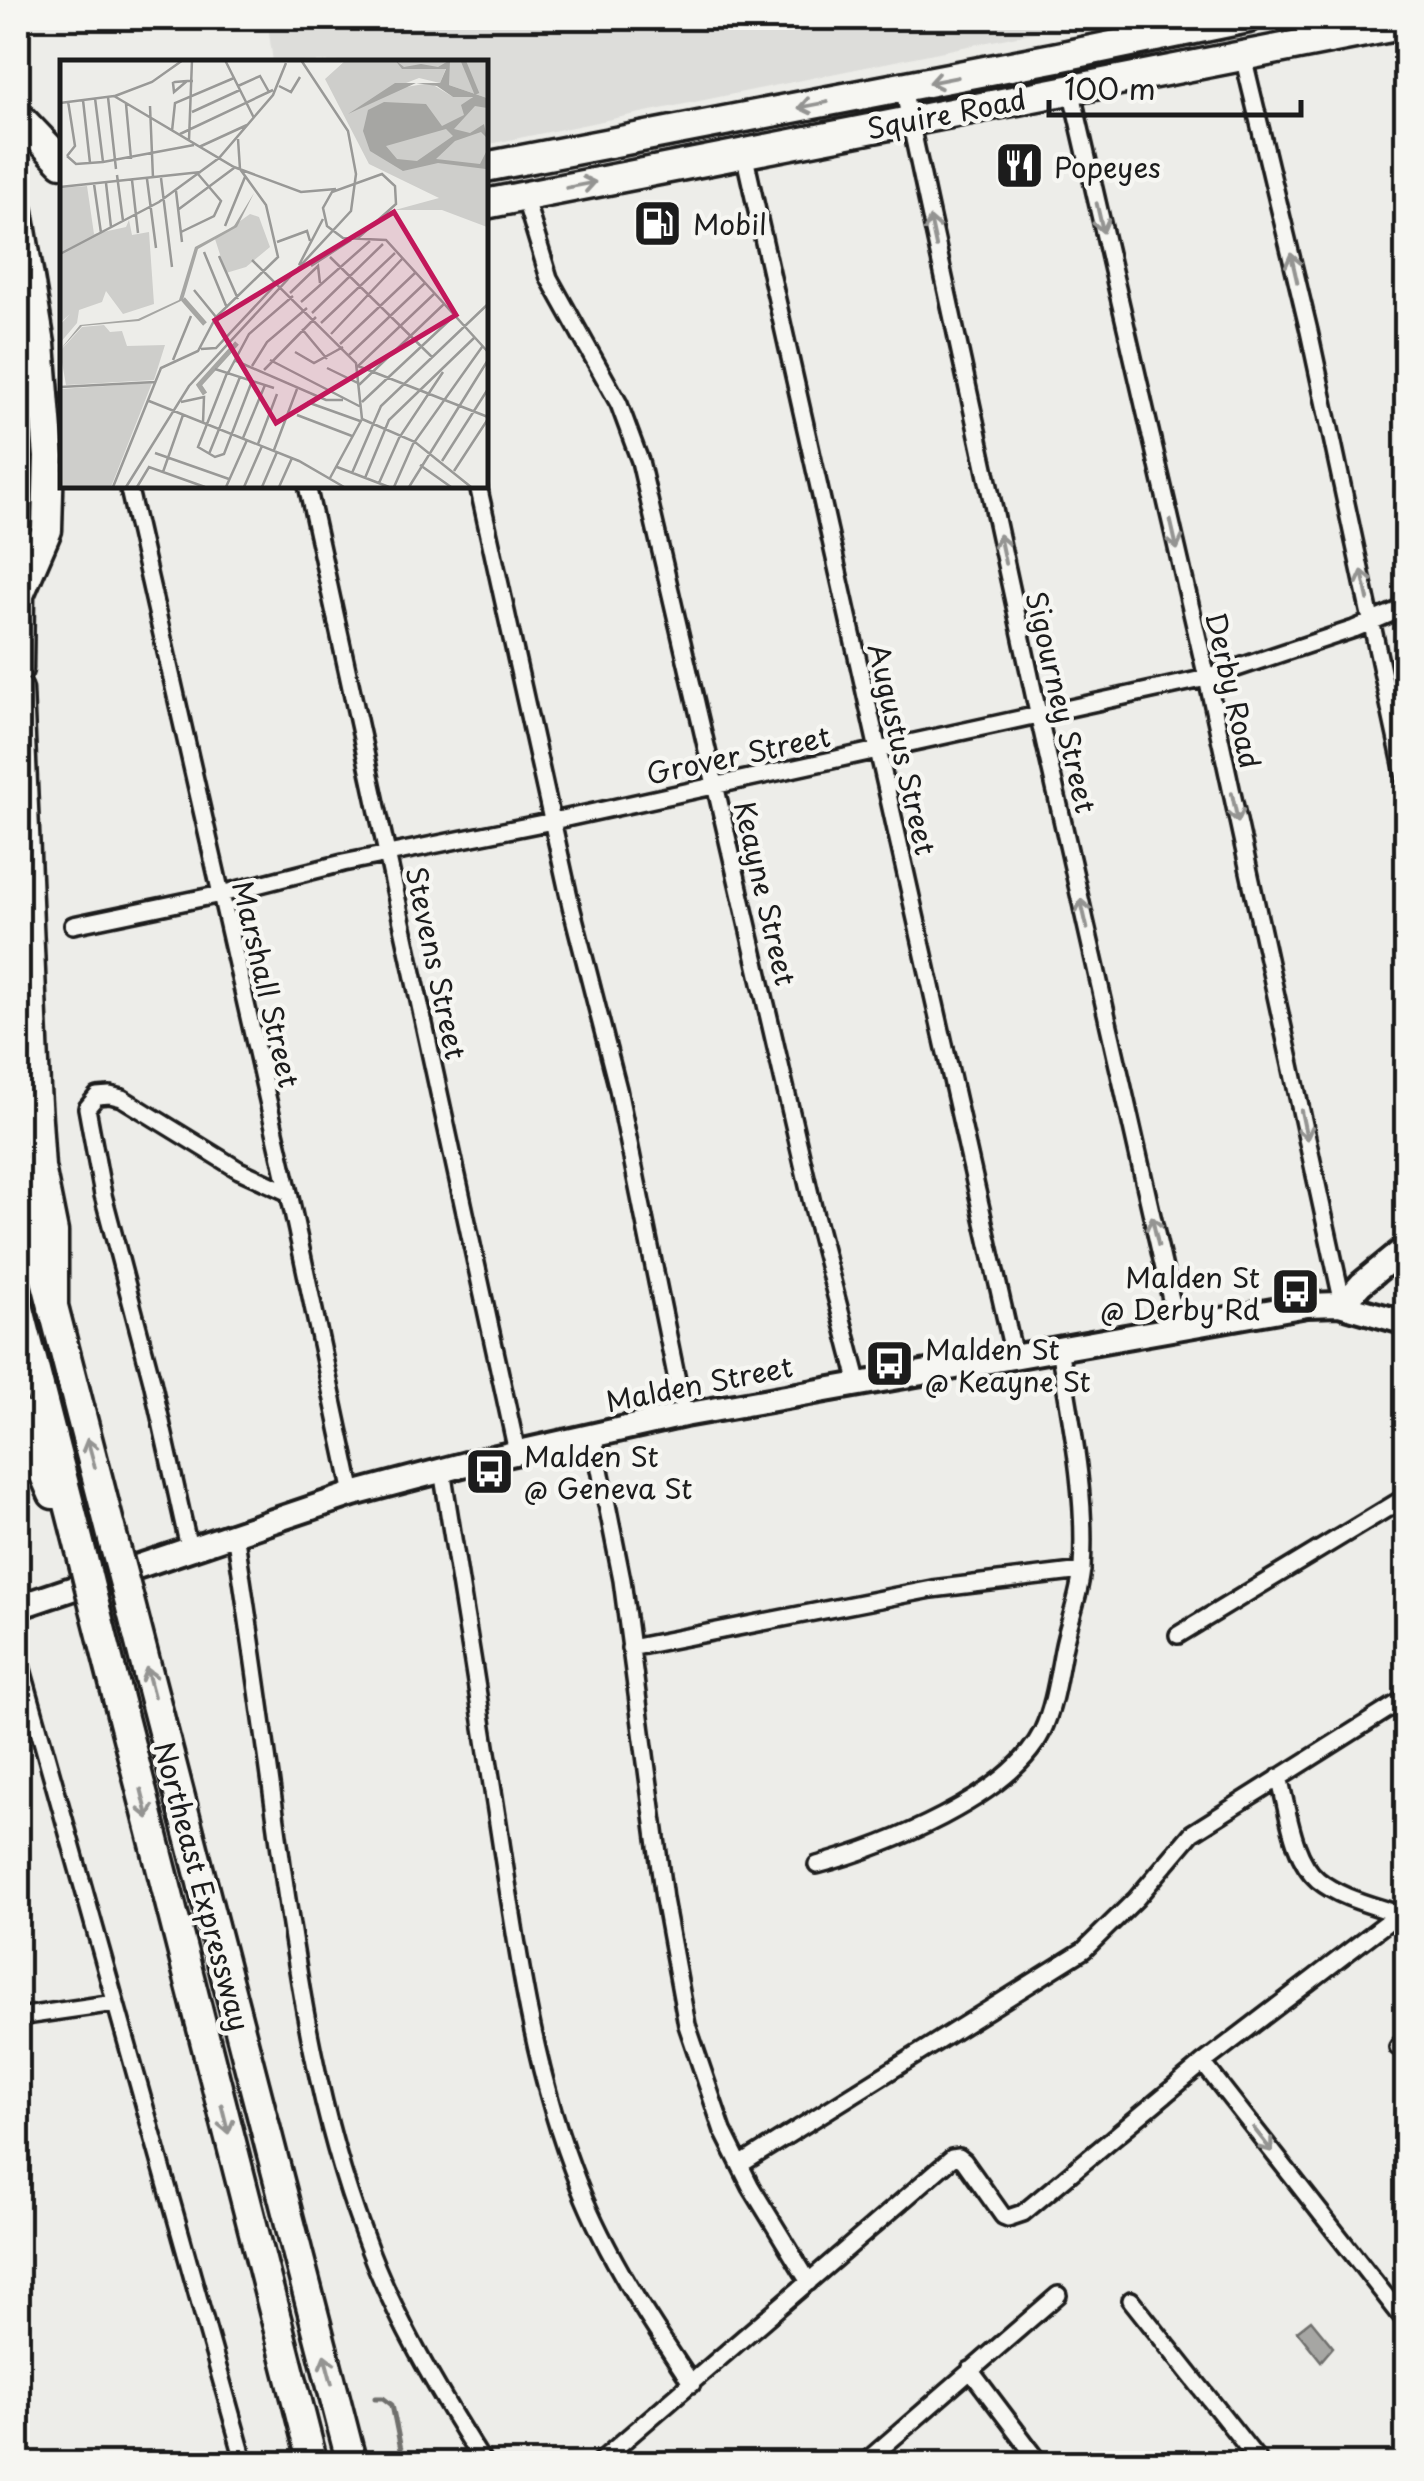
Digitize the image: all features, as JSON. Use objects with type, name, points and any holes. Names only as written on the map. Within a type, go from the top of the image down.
[{"type":"highway","name":"Squire Road","points":[[488,167],[1248,18]]},
{"type":"highway","name":"Squire Road","points":[[488,203],[1406,24]]},
{"type":"highway","points":[[18,116],[60,160]]},
{"type":"highway","points":[[18,212],[48,414],[47,530]]},
{"type":"highway","points":[[18,669],[18,595],[47,530],[60,478]]},
{"type":"highway","points":[[18,690],[34,1088],[40,1167],[53,1232],[53,1308]]},
{"type":"highway","points":[[18,1170],[53,1308]]},
{"type":"highway","name":"Northeast Expressway","points":[[18,1308],[313,2464]]},
{"type":"highway","name":"Northeast Expressway","points":[[53,1308],[352,2464]]},
{"type":"highway","points":[[18,1413],[83,1560]]},
{"type":"street","points":[[1243,56],[1309,331],[1406,783]]},
{"type":"street","name":"Sigourney Street","points":[[904,88],[1038,713],[1176,1326]]},
{"type":"street","name":"Derby Road","points":[[1070,89],[1207,678],[1343,1304]]},
{"type":"street","name":"Augustus Street","points":[[744,152],[1014,1356]]},
{"type":"street","name":"Keayne Street","points":[[524,196],[550,278],[619,404],[653,509],[811,1198],[859,1384]]},
{"type":"street","name":"Marshall Street","points":[[129,488],[289,1193],[353,1494]]},
{"type":"street","name":"Stevens Street","points":[[309,488],[518,1452]]},
{"type":"street","points":[[479,488],[571,906],[618,1089],[684,1415]]},
{"type":"street","name":"Grover Street","points":[[73,925],[1207,678],[1406,607]]},
{"type":"street","points":[[189,1548],[152,1381],[103,1195],[87,1108],[97,1096],[122,1098],[238,1170],[289,1193]]},
{"type":"street","points":[[1343,1304],[1406,1247]]},
{"type":"street","name":"Malden Street","points":[[18,1607],[353,1494],[684,1415],[1307,1305],[1343,1304],[1406,1323]]},
{"type":"street","points":[[817,1865],[868,1852],[908,1836],[982,1792],[1022,1758],[1042,1732],[1082,1571],[1075,1443],[1059,1348]]},
{"type":"street","points":[[593,1434],[622,1580],[682,2006],[708,2092],[740,2166],[809,2282]]},
{"type":"street","points":[[442,1470],[520,1971],[544,2081],[560,2136],[595,2224],[634,2295],[692,2384]]},
{"type":"street","points":[[1178,1635],[1406,1497]]},
{"type":"street","points":[[235,1533],[300,1982],[331,2135],[364,2237],[387,2289],[436,2385],[484,2464]]},
{"type":"street","points":[[630,1648],[932,1589],[1082,1571]]},
{"type":"street","points":[[18,1655],[246,2464]]},
{"type":"street","points":[[740,2166],[1084,1950],[1136,1899],[1192,1833],[1406,1698]]},
{"type":"street","points":[[1278,1777],[1298,1848],[1310,1871],[1342,1894],[1402,1911]]},
{"type":"street","points":[[597,2464],[957,2157],[964,2160],[1002,2216],[1018,2215],[1203,2063],[1402,1911]]},
{"type":"street","points":[[18,2017],[115,2003]]},
{"type":"street","points":[[1203,2063],[1406,2322]]},
{"type":"street","points":[[862,2464],[1058,2295]]},
{"type":"street","points":[[1131,2300],[1261,2464]]},
{"type":"street","points":[[970,2370],[1041,2464]]},
{"type":"shaded area","points":[[267,18],[1104,18],[488,144],[488,60],[273,60]]},
{"type":"shaded area","points":[[1311,2320],[1333,2347],[1321,2361],[1297,2331]]},
{"type":"waterway","points":[[375,2398],[383,2398],[392,2405],[404,2464]]},
{"type":"place","name":"Popeyes","points":[[1019,166]]},
{"type":"place","name":"Mobil","points":[[658,223]]},
{"type":"place","name":"Malden St @ Derby Rd","points":[[1295,1292]]},
{"type":"place","name":"Malden St @ Keayne St","points":[[890,1364]]},
{"type":"place","name":"Malden St @ Geneva St","points":[[489,1471]]}]
